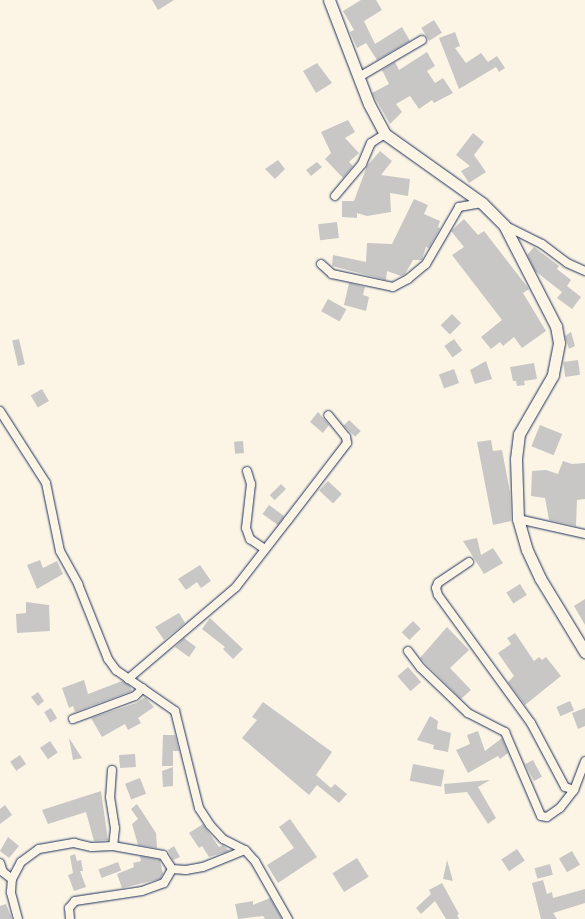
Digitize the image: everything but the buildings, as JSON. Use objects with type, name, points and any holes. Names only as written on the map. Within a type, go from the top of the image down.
[{"type":"main road","points":[[329,0],[359,77],[385,134],[482,203],[504,225],[547,304],[559,343],[553,375],[519,434],[516,459],[518,519],[527,550],[540,578],[585,652]]},
{"type":"street","points":[[359,77],[422,40]]},
{"type":"street","points":[[335,196],[362,164],[371,143],[385,134]]},
{"type":"street","points":[[321,264],[332,274],[393,287],[408,279],[426,264],[437,249],[459,207],[482,203]]},
{"type":"street","points":[[504,225],[542,244],[567,263],[585,271]]},
{"type":"street","points":[[0,411],[46,483],[60,551],[78,584],[108,659],[116,670],[128,679],[170,705],[179,717],[192,785],[199,808],[210,825],[223,839],[245,850],[270,882],[288,919]]},
{"type":"street","points":[[128,679],[236,587],[347,443],[346,437],[328,415]]},
{"type":"street","points":[[247,471],[251,484],[246,528],[250,539],[265,549]]},
{"type":"street","points":[[518,519],[585,534]]},
{"type":"street","points":[[469,562],[438,582],[436,588],[438,595],[532,723],[565,787],[574,790]]},
{"type":"street","points":[[408,651],[421,668],[468,713],[505,732],[541,816],[547,817],[560,808],[574,790],[585,761]]},
{"type":"street","points":[[72,719],[135,696],[143,688]]},
{"type":"street","points":[[112,770],[110,797],[115,828],[113,846]]},
{"type":"street","points":[[18,919],[11,892],[12,879],[21,862],[39,849],[74,843],[92,847],[113,846],[163,855],[172,869]]},
{"type":"street","points":[[172,869],[203,867],[245,850]]},
{"type":"street","points":[[0,863],[4,872],[12,879]]},
{"type":"street","points":[[70,919],[69,908],[75,901],[142,891],[164,884],[172,869]]}]
